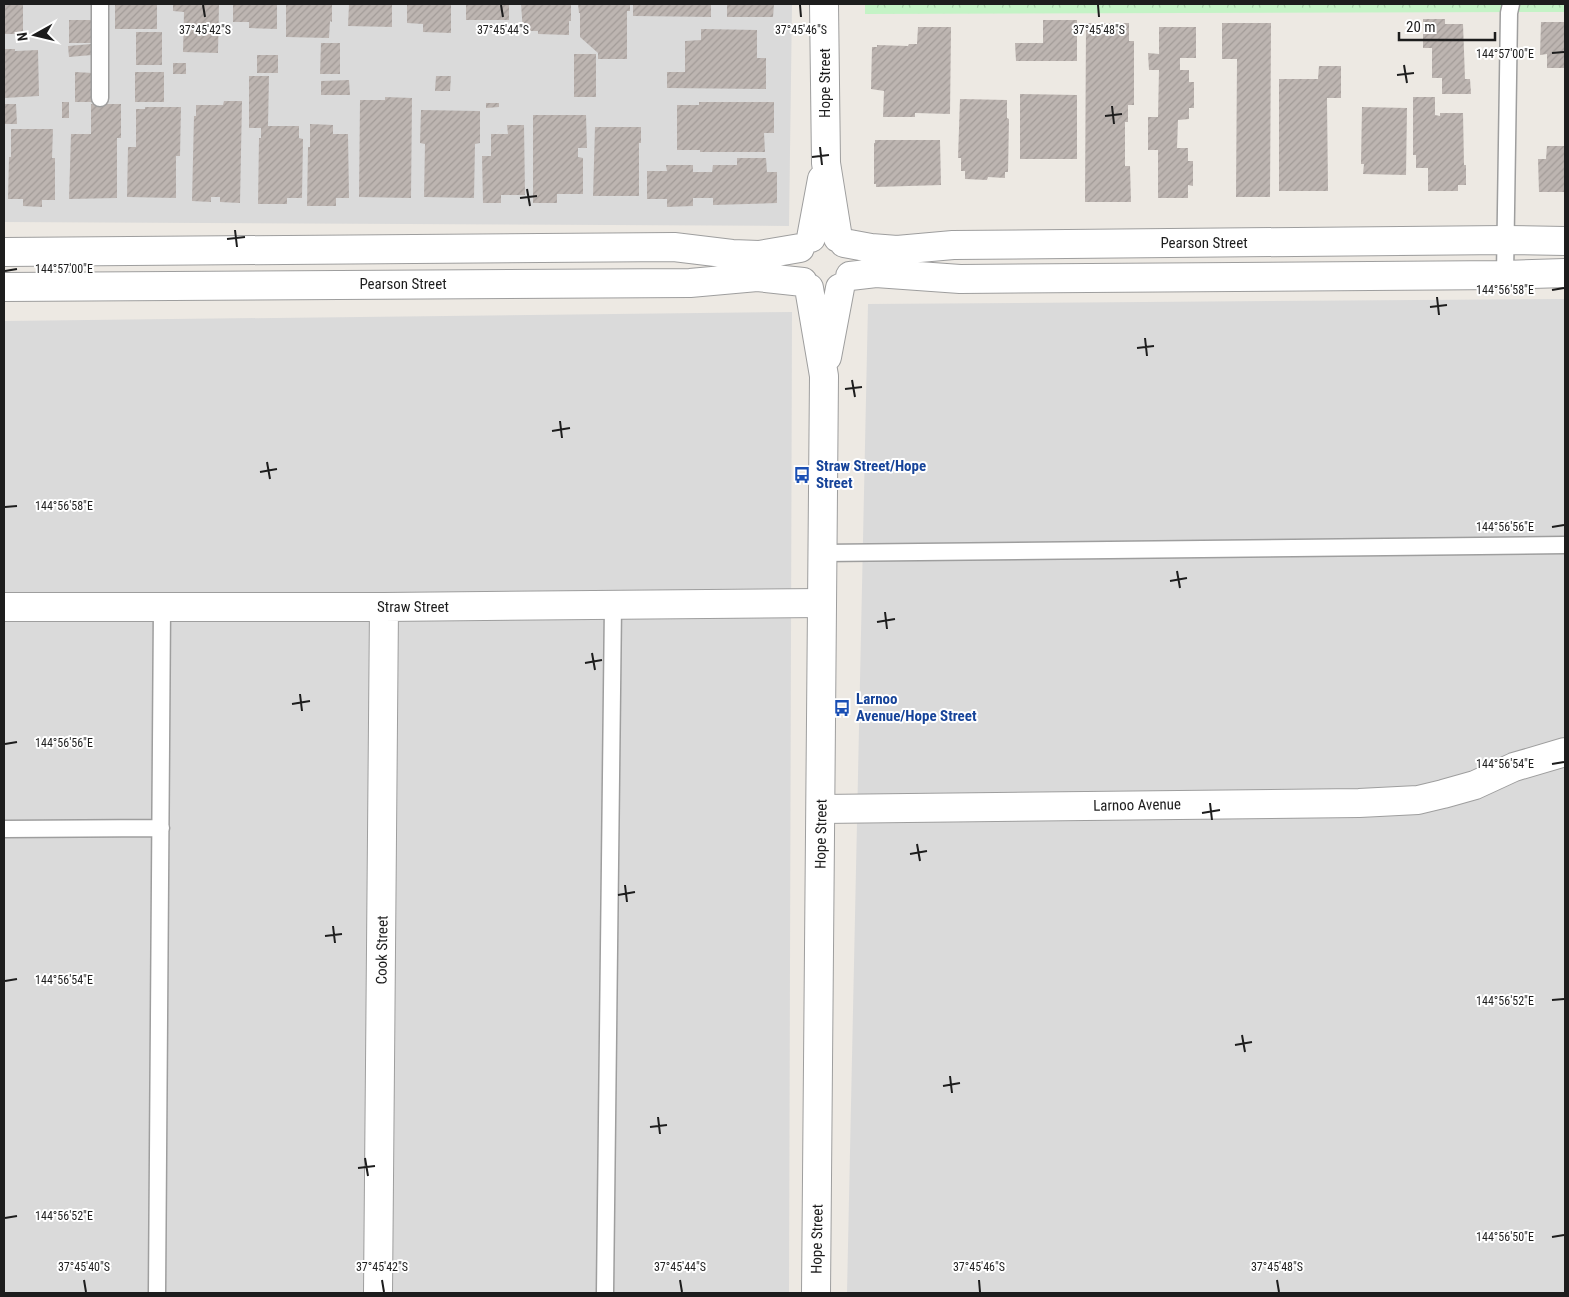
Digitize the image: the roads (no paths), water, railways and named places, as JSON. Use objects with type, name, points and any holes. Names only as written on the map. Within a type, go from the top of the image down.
[{"type":"street","name":"Hope Street","points":[[824,4],[826,163],[841,241]]},
{"type":"street","name":"Hope Street","points":[[806,243],[826,163]]},
{"type":"street","points":[[4,252],[674,247],[758,255],[806,243],[820,235],[829,235],[841,241],[850,250],[853,268],[845,282]]},
{"type":"street","name":"Pearson Street","points":[[841,241],[871,248],[897,250],[953,245],[1565,241]]},
{"type":"street","points":[[806,243],[797,256],[798,274],[806,285],[817,291],[824,292],[832,291],[845,282],[876,273],[970,279],[1565,273]]},
{"type":"street","name":"Pearson Street","points":[[4,287],[690,283],[757,278],[776,278],[806,285]]},
{"type":"street","name":"Hope Street","points":[[824,376],[845,282]]},
{"type":"street","name":"Hope Street","points":[[806,285],[824,376],[816,1293]]},
{"type":"street","name":"Straw Street","points":[[4,608],[822,603]]},
{"type":"street","name":"Cook Street","points":[[378,1293],[384,607]]},
{"type":"street","name":"Larnoo Avenue","points":[[821,809],[1359,803],[1418,800],[1475,785],[1514,767],[1565,752]]},
{"type":"lane","points":[[100,4],[100,98]]},
{"type":"lane","points":[[1505,275],[1509,13],[1512,4]]},
{"type":"lane","points":[[822,553],[1565,545]]},
{"type":"lane","points":[[605,1293],[613,605]]},
{"type":"lane","points":[[157,1293],[162,607]]},
{"type":"lane","points":[[4,829],[161,828]]},
{"type":"place","name":"Straw Street/Hope Street","points":[[802,475]]},
{"type":"place","name":"Larnoo Avenue/Hope Street","points":[[842,708]]}]
